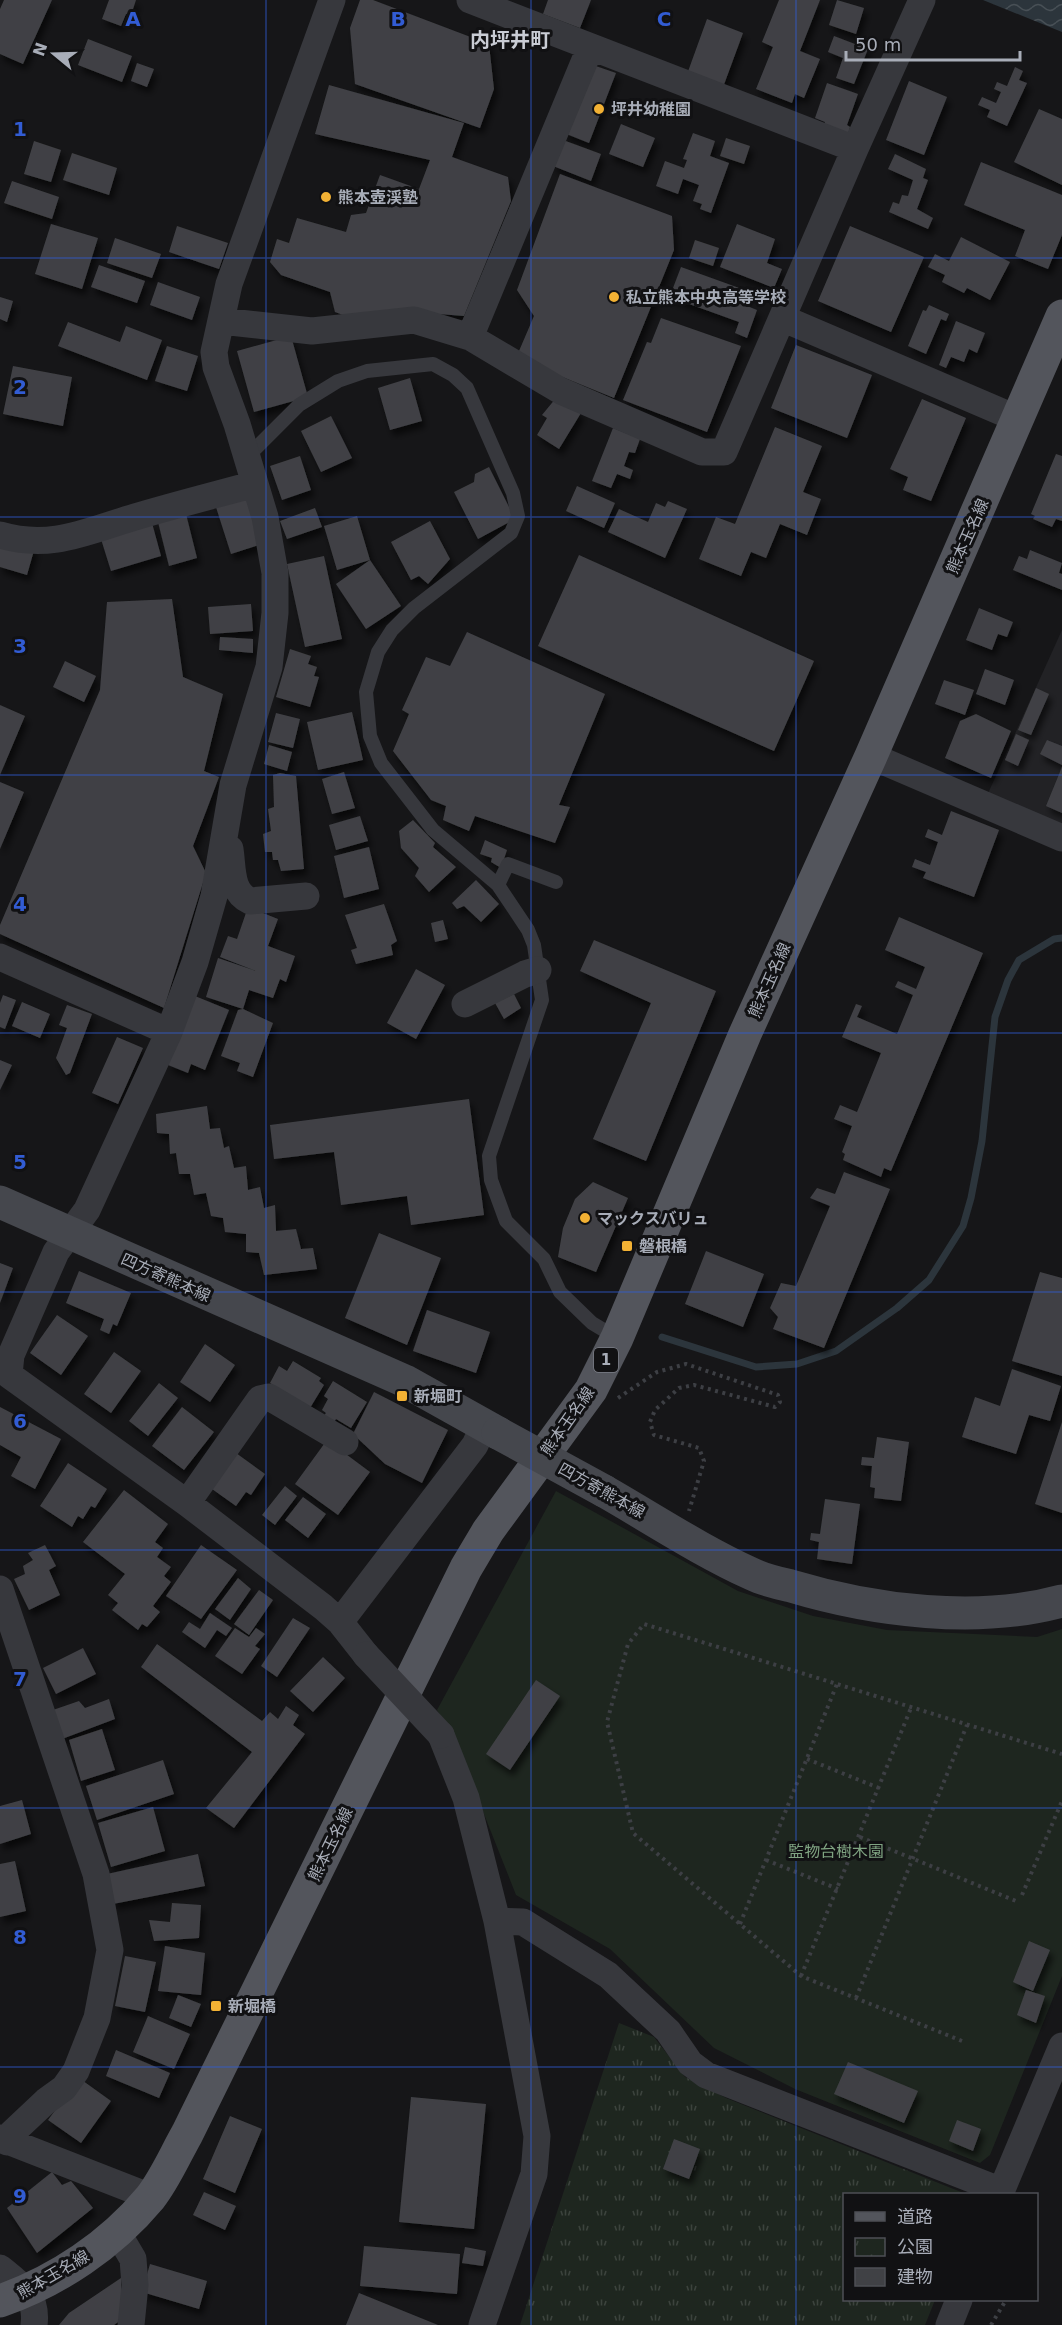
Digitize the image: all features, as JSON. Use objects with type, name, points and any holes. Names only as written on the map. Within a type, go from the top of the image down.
[{"type":"main road","name":"熊本玉名線","points":[[14,2296],[78,2263],[117,2232],[151,2197],[187,2134],[466,1568],[488,1531],[591,1390],[617,1338],[745,1035],[871,756],[1062,316]]},
{"type":"main road","name":"四方寄熊本線","points":[[0,1202],[405,1381],[753,1575],[834,1599],[895,1609],[947,1612],[1035,1608],[1062,1601]]},
{"type":"street","points":[[332,0],[229,284],[214,352],[216,367],[255,484],[275,573],[275,613],[269,667],[232,785],[214,896],[195,962],[169,1032],[87,1210],[56,1252],[11,1355],[4,1379],[187,1503],[340,1622],[366,1655],[441,1735],[466,1798],[497,1921],[537,2136],[534,2174],[482,2325]]},
{"type":"street","points":[[471,0],[855,148]]},
{"type":"street","points":[[221,321],[312,331],[414,320],[470,337],[561,391],[702,452],[724,452],[855,148],[922,0]]},
{"type":"street","points":[[470,337],[591,48]]},
{"type":"street","points":[[782,318],[1018,419]]},
{"type":"street","points":[[0,535],[24,542],[56,540],[88,533],[255,484]]},
{"type":"street","points":[[871,756],[1062,838]]},
{"type":"street","points":[[221,846],[230,847],[235,888],[244,898],[250,901],[306,896]]},
{"type":"street","points":[[0,957],[169,1032]]},
{"type":"street","points":[[465,1004],[525,974],[538,970]]},
{"type":"street","points":[[187,1503],[260,1399],[269,1397],[345,1442]]},
{"type":"street","points":[[340,1622],[475,1445],[491,1429]]},
{"type":"street","points":[[0,1588],[96,1874],[110,1950],[97,2018],[76,2071],[64,2088],[46,2101],[4,2140],[151,2197]]},
{"type":"street","points":[[497,1921],[522,1922],[608,1975],[668,2031],[690,2063],[706,2076],[1001,2193],[1062,2046]]},
{"type":"street","points":[[117,2232],[134,2259],[135,2285],[131,2325]]},
{"type":"street","points":[[0,2268],[14,2296],[34,2308],[34,2325]]},
{"type":"street","points":[[949,2325],[959,2301]]},
{"type":"lane","points":[[247,456],[299,405],[338,381],[367,371],[434,364],[453,375],[467,388],[513,493],[518,516],[511,533],[414,608],[392,630],[378,652],[366,692],[370,736],[381,764],[433,830],[498,885],[528,930],[534,945],[542,1000],[489,1156],[490,1180],[506,1221],[544,1259],[560,1292],[592,1323],[617,1338]]},
{"type":"lane","points":[[498,885],[508,864],[556,882]]},
{"type":"path","points":[[591,1390],[603,1398],[621,1398],[657,1372],[686,1364],[778,1395],[780,1402],[775,1407],[694,1385],[679,1388],[655,1410],[650,1422],[654,1435],[699,1448],[704,1461],[682,1535]]},
{"type":"path","points":[[962,2041],[801,1976],[633,1833],[607,1722],[628,1644],[644,1624],[1062,1754]]},
{"type":"path","points":[[740,1924],[837,1684]]},
{"type":"path","points":[[801,1976],[912,1708]]},
{"type":"path","points":[[856,1998],[967,1725]]},
{"type":"path","points":[[807,1759],[879,1788]]},
{"type":"path","points":[[1022,1895],[1062,1801]]},
{"type":"path","points":[[860,1837],[1016,1901]]},
{"type":"path","points":[[766,1860],[838,1889]]},
{"type":"path","points":[[991,2325],[1005,2301]]},
{"type":"shaded area","points":[[1062,630],[1062,832],[985,800]]},
{"type":"green space","name":"監物台樹木園","points":[[556,1491],[738,1591],[813,1616],[887,1630],[1037,1637],[1062,1629],[1062,1976],[990,2155],[980,2163],[795,2089],[714,2048],[610,1949],[516,1895],[457,1746],[437,1710]]},
{"type":"green space","points":[[619,2023],[654,2037],[685,2077],[726,2098],[964,2193],[843,2193],[843,2301],[935,2301],[925,2325],[520,2325]]},
{"type":"water","points":[[983,0],[1062,0],[1062,32]]},
{"type":"building","points":[[4,0],[52,0],[23,64],[0,54],[0,9]]},
{"type":"building","points":[[109,0],[136,0],[131,15],[126,14],[121,26],[102,19]]},
{"type":"building","points":[[360,0],[373,0],[489,44],[494,89],[480,128],[355,84],[350,28]]},
{"type":"building","points":[[548,0],[591,0],[580,28],[543,14]]},
{"type":"building","points":[[779,0],[820,0],[800,51],[820,59],[804,98],[795,94],[792,103],[756,89],[773,47],[762,42]]},
{"type":"building","points":[[837,0],[864,8],[856,34],[829,25]]},
{"type":"building","points":[[707,19],[743,33],[722,90],[686,77]]},
{"type":"building","points":[[834,36],[868,49],[854,84],[836,78],[843,58],[828,52]]},
{"type":"building","points":[[88,39],[132,56],[122,82],[78,65]]},
{"type":"building","points":[[137,63],[154,69],[147,87],[131,81]]},
{"type":"building","points":[[590,64],[616,73],[589,143],[564,133]]},
{"type":"building","points":[[1015,67],[1023,71],[1019,80],[1027,83],[1007,126],[987,117],[990,110],[978,105],[982,97],[996,103],[1001,92],[994,89],[997,82],[1007,86]]},
{"type":"building","points":[[909,81],[947,97],[924,155],[886,140]]},
{"type":"building","points":[[827,83],[858,94],[847,125],[850,127],[848,135],[824,126],[825,122],[815,118]]},
{"type":"building","points":[[329,85],[464,123],[452,157],[508,177],[511,201],[464,316],[400,311],[362,322],[335,312],[330,292],[281,275],[270,262],[277,239],[289,243],[297,218],[346,232],[351,215],[366,213],[380,175],[419,189],[430,160],[315,134]]},
{"type":"building","points":[[1039,109],[1062,119],[1062,185],[1014,162]]},
{"type":"building","points":[[621,124],[655,138],[643,167],[609,154]]},
{"type":"building","points":[[693,133],[715,141],[710,156],[729,163],[711,213],[700,209],[702,204],[693,201],[699,185],[683,179],[678,194],[656,186],[665,161],[684,168],[687,160],[683,159]]},
{"type":"building","points":[[726,138],[750,146],[744,164],[720,156]]},
{"type":"building","points":[[563,140],[601,154],[591,181],[553,166]]},
{"type":"building","points":[[34,141],[61,150],[51,182],[24,174]]},
{"type":"building","points":[[72,153],[117,168],[109,195],[63,180]]},
{"type":"building","points":[[895,154],[926,169],[923,178],[928,180],[917,209],[933,218],[928,229],[889,212],[893,202],[899,204],[902,195],[908,196],[913,180],[888,169]]},
{"type":"building","points":[[981,162],[1062,195],[1062,235],[1048,269],[1015,256],[1025,230],[964,205]]},
{"type":"building","points":[[560,174],[672,216],[674,250],[614,398],[516,358],[534,316],[517,290]]},
{"type":"building","points":[[12,181],[59,197],[52,219],[4,203]]},
{"type":"building","points":[[51,224],[98,238],[82,289],[35,274]]},
{"type":"building","points":[[737,224],[775,239],[767,263],[782,269],[774,288],[720,267]]},
{"type":"building","points":[[177,226],[228,243],[219,269],[169,252]]},
{"type":"building","points":[[850,226],[924,257],[891,332],[818,301]]},
{"type":"building","points":[[961,237],[1010,262],[990,300],[967,288],[964,293],[942,282],[945,275],[928,267],[935,254],[949,261]]},
{"type":"building","points":[[115,238],[161,254],[152,278],[107,263]]},
{"type":"building","points":[[695,240],[719,248],[713,266],[689,258]]},
{"type":"building","points":[[99,265],[145,281],[137,303],[91,287]]},
{"type":"building","points":[[681,267],[742,289],[737,302],[757,310],[747,338],[735,333],[739,322],[667,296],[673,288]]},
{"type":"building","points":[[158,282],[200,297],[192,320],[150,305]]},
{"type":"building","points":[[0,297],[13,301],[7,322],[0,319]]},
{"type":"building","points":[[929,305],[949,314],[946,321],[941,319],[926,354],[908,346],[923,310],[926,311]]},
{"type":"building","points":[[661,318],[741,346],[707,432],[623,400],[647,342],[651,343]]},
{"type":"building","points":[[956,321],[985,333],[977,353],[969,349],[964,362],[951,357],[946,368],[939,365]]},
{"type":"building","points":[[68,322],[120,342],[126,326],[162,340],[147,380],[58,346]]},
{"type":"building","points":[[291,336],[308,397],[254,412],[237,351]]},
{"type":"building","points":[[796,345],[872,375],[847,438],[771,408]]},
{"type":"building","points":[[167,346],[198,356],[187,391],[155,381]]},
{"type":"building","points":[[13,366],[72,377],[63,426],[3,414]]},
{"type":"building","points":[[410,378],[422,421],[390,430],[378,388]]},
{"type":"building","points":[[556,398],[581,413],[559,449],[537,435],[547,418],[542,415]]},
{"type":"building","points":[[922,399],[966,418],[931,501],[903,490],[908,477],[890,469]]},
{"type":"building","points":[[331,416],[352,458],[321,472],[301,431]]},
{"type":"building","points":[[775,427],[822,446],[803,492],[821,499],[807,535],[780,524],[766,558],[751,552],[741,576],[699,559],[716,517],[735,524]]},
{"type":"building","points":[[613,428],[640,439],[635,453],[629,452],[624,466],[633,470],[630,479],[617,474],[611,488],[592,481]]},
{"type":"building","points":[[1056,454],[1062,456],[1062,521],[1056,519],[1052,527],[1033,519],[1035,516],[1031,514]]},
{"type":"building","points":[[300,456],[311,490],[282,500],[270,466]]},
{"type":"building","points":[[489,467],[515,519],[478,539],[454,492],[474,482],[475,474]]},
{"type":"building","points":[[577,486],[615,503],[604,528],[566,511]]},
{"type":"building","points":[[246,494],[262,544],[231,554],[215,504]]},
{"type":"building","points":[[668,501],[687,509],[665,558],[608,532],[619,509],[648,522],[656,503],[665,507]]},
{"type":"building","points":[[315,508],[322,527],[287,539],[280,521]]},
{"type":"building","points":[[186,514],[197,558],[169,566],[158,522]]},
{"type":"building","points":[[357,516],[370,560],[337,570],[324,526]]},
{"type":"building","points":[[430,521],[450,559],[428,584],[419,576],[411,580],[391,542]]},
{"type":"building","points":[[152,523],[161,556],[111,571],[101,539]]},
{"type":"building","points":[[0,537],[35,547],[27,575],[0,567]]},
{"type":"building","points":[[1030,550],[1062,563],[1059,573],[1062,574],[1062,590],[1013,570],[1019,556],[1027,559]]},
{"type":"building","points":[[579,555],[814,661],[774,751],[538,646]]},
{"type":"building","points":[[324,556],[342,639],[305,647],[287,564]]},
{"type":"building","points":[[370,560],[401,606],[366,629],[336,584]]},
{"type":"building","points":[[172,599],[183,677],[223,694],[204,771],[219,777],[193,846],[206,873],[164,1008],[0,934],[0,925],[100,690],[107,602]]},
{"type":"building","points":[[251,604],[253,631],[210,634],[208,607]]},
{"type":"building","points":[[979,608],[1013,622],[1007,637],[998,634],[992,650],[966,640]]},
{"type":"building","points":[[467,632],[605,694],[559,805],[570,807],[555,843],[475,816],[469,831],[443,820],[446,806],[431,800],[393,751],[409,714],[402,710],[426,657],[450,666]]},
{"type":"building","points":[[220,637],[253,639],[253,653],[219,650]]},
{"type":"building","points":[[290,649],[311,656],[308,664],[317,667],[314,676],[319,677],[310,707],[276,697]]},
{"type":"building","points":[[65,661],[96,676],[84,702],[53,687]]},
{"type":"building","points":[[985,669],[1014,680],[1005,705],[976,694]]},
{"type":"building","points":[[944,680],[974,690],[965,715],[935,704]]},
{"type":"building","points":[[1036,688],[1049,694],[1031,735],[1018,730]]},
{"type":"building","points":[[0,705],[25,716],[0,775]]},
{"type":"building","points":[[352,712],[363,760],[318,770],[307,722]]},
{"type":"building","points":[[276,713],[300,719],[293,748],[268,742]]},
{"type":"building","points":[[976,714],[1011,731],[991,778],[945,758],[960,721]]},
{"type":"building","points":[[1016,734],[1029,740],[1018,766],[1005,760]]},
{"type":"building","points":[[1047,740],[1062,746],[1062,765],[1040,754]]},
{"type":"building","points":[[269,745],[292,752],[287,771],[264,764]]},
{"type":"building","points":[[1062,767],[1062,813],[1046,806]]},
{"type":"building","points":[[344,772],[355,808],[332,814],[322,779]]},
{"type":"building","points":[[280,773],[296,776],[304,869],[281,871],[278,860],[273,860],[272,852],[265,852],[263,834],[271,831],[268,809],[274,807],[273,775]]},
{"type":"building","points":[[0,782],[24,792],[0,849]]},
{"type":"building","points":[[951,811],[999,830],[974,897],[923,878],[926,872],[912,867],[915,859],[930,865],[938,842],[925,837],[928,829],[942,835]]},
{"type":"building","points":[[360,816],[368,841],[336,850],[329,825]]},
{"type":"building","points":[[413,820],[435,843],[433,847],[456,867],[429,892],[415,876],[419,868],[401,848],[399,831]]},
{"type":"building","points":[[485,840],[507,850],[501,868],[491,862],[492,858],[480,854]]},
{"type":"building","points":[[369,847],[379,889],[344,898],[334,856]]},
{"type":"building","points":[[476,880],[499,904],[481,922],[464,906],[457,909],[452,903]]},
{"type":"building","points":[[384,904],[397,941],[391,945],[393,955],[356,964],[351,950],[357,948],[345,915]]},
{"type":"building","points":[[248,907],[278,919],[268,946],[295,956],[286,982],[280,979],[273,998],[249,990],[243,1009],[206,997],[218,958],[256,971],[220,957],[228,936],[237,939]]},
{"type":"building","points":[[899,917],[983,953],[891,1171],[884,1168],[881,1177],[843,1160],[845,1154],[842,1152],[852,1126],[834,1119],[840,1105],[857,1112],[881,1053],[842,1037],[856,1004],[862,1006],[857,1017],[897,1034],[913,995],[895,987],[898,981],[916,989],[925,967],[885,950]]},
{"type":"building","points":[[443,920],[448,939],[435,942],[431,923]]},
{"type":"building","points":[[594,940],[716,991],[646,1161],[593,1139],[651,1003],[580,971]]},
{"type":"building","points":[[416,969],[445,985],[416,1039],[387,1023]]},
{"type":"building","points":[[514,994],[521,1008],[504,1019],[495,1003]]},
{"type":"building","points":[[3,995],[16,1000],[5,1029],[0,1027],[0,1003]]},
{"type":"building","points":[[195,996],[229,1010],[205,1070],[191,1064],[188,1073],[168,1065]]},
{"type":"building","points":[[22,1002],[50,1014],[40,1038],[12,1026]]},
{"type":"building","points":[[67,1005],[92,1014],[70,1073],[66,1075],[56,1058],[67,1028],[59,1025]]},
{"type":"building","points":[[243,1009],[273,1023],[253,1077],[237,1071],[240,1063],[221,1056],[238,1010]]},
{"type":"building","points":[[117,1037],[143,1048],[118,1104],[92,1093]]},
{"type":"building","points":[[0,1060],[12,1065],[0,1090]]},
{"type":"building","points":[[469,1099],[484,1215],[411,1225],[407,1196],[341,1205],[334,1152],[274,1159],[270,1125]]},
{"type":"building","points":[[207,1106],[210,1129],[220,1128],[224,1148],[229,1146],[234,1168],[246,1166],[248,1190],[260,1187],[264,1208],[275,1205],[276,1231],[296,1229],[301,1249],[313,1248],[317,1269],[264,1275],[259,1253],[246,1252],[246,1234],[225,1232],[223,1218],[211,1216],[206,1193],[194,1195],[190,1174],[179,1174],[176,1153],[170,1154],[169,1134],[157,1133],[156,1114]]},
{"type":"building","points":[[844,1172],[890,1189],[824,1348],[773,1329],[778,1317],[770,1308],[781,1283],[796,1286],[830,1206],[810,1198],[817,1188],[835,1194]]},
{"type":"building","points":[[593,1182],[628,1198],[596,1272],[558,1257],[563,1228],[575,1199]]},
{"type":"building","points":[[379,1233],[441,1258],[407,1345],[345,1318]]},
{"type":"building","points":[[706,1251],[764,1274],[743,1327],[685,1304]]},
{"type":"building","points":[[0,1263],[13,1268],[0,1303]]},
{"type":"building","points":[[79,1271],[131,1293],[117,1326],[113,1324],[109,1334],[100,1330],[104,1319],[66,1303]]},
{"type":"building","points":[[1040,1272],[1062,1278],[1062,1376],[1012,1361]]},
{"type":"building","points":[[427,1310],[490,1332],[476,1373],[413,1351]]},
{"type":"building","points":[[57,1315],[88,1336],[61,1375],[30,1353]]},
{"type":"building","points":[[205,1344],[235,1365],[210,1402],[180,1382]]},
{"type":"building","points":[[114,1352],[141,1371],[111,1413],[84,1394]]},
{"type":"building","points":[[293,1361],[321,1378],[319,1381],[324,1385],[310,1408],[270,1383],[279,1366],[287,1371]]},
{"type":"building","points":[[1012,1369],[1061,1386],[1050,1421],[1029,1415],[1016,1454],[962,1437],[975,1397],[1000,1406]]},
{"type":"building","points":[[333,1381],[367,1402],[351,1428],[336,1419],[333,1424],[323,1417],[326,1413],[322,1410],[328,1399],[324,1396]]},
{"type":"building","points":[[159,1383],[178,1398],[148,1436],[129,1421]]},
{"type":"building","points":[[374,1392],[448,1430],[422,1483],[385,1464],[353,1434]]},
{"type":"building","points":[[0,1407],[61,1439],[35,1489],[11,1476],[21,1457],[0,1445]]},
{"type":"building","points":[[182,1407],[214,1432],[184,1470],[152,1446]]},
{"type":"building","points":[[1062,1422],[1062,1513],[1035,1504]]},
{"type":"building","points":[[877,1437],[909,1442],[901,1501],[874,1498],[875,1488],[870,1487],[872,1466],[861,1465],[862,1457],[874,1458]]},
{"type":"building","points":[[327,1440],[370,1472],[338,1515],[295,1484]]},
{"type":"building","points":[[236,1453],[265,1474],[251,1495],[246,1492],[236,1506],[212,1489]]},
{"type":"building","points":[[68,1463],[107,1489],[95,1508],[91,1506],[83,1519],[78,1516],[72,1527],[40,1506]]},
{"type":"building","points":[[285,1486],[297,1496],[275,1525],[262,1515]]},
{"type":"building","points":[[124,1490],[168,1524],[155,1542],[163,1548],[157,1557],[171,1567],[164,1576],[171,1582],[153,1606],[160,1612],[147,1627],[142,1624],[138,1630],[112,1610],[118,1603],[108,1595],[125,1574],[83,1542]]},
{"type":"building","points":[[303,1497],[326,1514],[308,1538],[285,1520]]},
{"type":"building","points":[[825,1499],[860,1504],[852,1564],[817,1559],[819,1542],[810,1540],[811,1533],[820,1534]]},
{"type":"building","points":[[45,1545],[56,1566],[49,1570],[60,1595],[29,1610],[14,1579],[25,1574],[23,1566],[33,1560],[28,1553]]},
{"type":"building","points":[[201,1545],[237,1570],[201,1619],[166,1596]]},
{"type":"building","points":[[238,1578],[251,1589],[230,1620],[215,1609]]},
{"type":"building","points":[[259,1590],[273,1600],[249,1635],[234,1624]]},
{"type":"building","points":[[210,1613],[232,1628],[226,1636],[217,1630],[205,1648],[182,1632],[189,1622],[200,1629]]},
{"type":"building","points":[[293,1618],[310,1628],[277,1677],[261,1666]]},
{"type":"building","points":[[235,1628],[249,1637],[256,1628],[265,1634],[255,1646],[260,1649],[242,1674],[215,1656]]},
{"type":"building","points":[[157,1644],[262,1721],[270,1712],[278,1719],[286,1706],[299,1715],[293,1725],[305,1734],[234,1828],[206,1808],[252,1752],[141,1667]]},
{"type":"building","points":[[83,1648],[96,1674],[56,1694],[43,1668]]},
{"type":"building","points":[[323,1657],[345,1678],[313,1712],[290,1691]]},
{"type":"building","points":[[536,1680],[560,1696],[510,1770],[486,1754]]},
{"type":"building","points":[[109,1699],[115,1719],[62,1739],[53,1710],[79,1701],[85,1708]]},
{"type":"building","points":[[102,1729],[115,1770],[81,1781],[69,1740]]},
{"type":"building","points":[[163,1760],[174,1794],[97,1820],[86,1786]]},
{"type":"building","points":[[22,1800],[31,1834],[0,1844],[0,1806]]},
{"type":"building","points":[[153,1807],[165,1851],[111,1867],[98,1823]]},
{"type":"building","points":[[198,1854],[205,1886],[113,1904],[107,1874]]},
{"type":"building","points":[[15,1861],[26,1911],[0,1917],[0,1864]]},
{"type":"building","points":[[172,1903],[201,1905],[199,1938],[154,1941],[149,1920],[170,1922]]},
{"type":"building","points":[[1029,1941],[1050,1950],[1033,1991],[1013,1982]]},
{"type":"building","points":[[165,1946],[205,1953],[201,1995],[158,1991]]},
{"type":"building","points":[[125,1956],[156,1962],[145,2012],[115,2006]]},
{"type":"building","points":[[1026,1990],[1045,1996],[1036,2023],[1017,2015]]},
{"type":"building","points":[[178,1995],[201,2004],[191,2027],[169,2018]]},
{"type":"building","points":[[148,2016],[190,2034],[174,2069],[133,2052]]},
{"type":"building","points":[[116,2050],[170,2073],[159,2098],[106,2076]]},
{"type":"building","points":[[848,2062],[918,2091],[904,2123],[834,2094]]},
{"type":"building","points":[[79,2078],[111,2101],[81,2143],[48,2120]]},
{"type":"building","points":[[411,2097],[486,2104],[474,2229],[399,2222]]},
{"type":"building","points":[[230,2116],[262,2129],[235,2193],[203,2179]]},
{"type":"building","points":[[957,2120],[981,2129],[973,2151],[949,2141]]},
{"type":"building","points":[[674,2139],[700,2149],[689,2179],[663,2169]]},
{"type":"building","points":[[52,2172],[62,2185],[71,2181],[93,2208],[37,2253],[7,2208]]},
{"type":"building","points":[[204,2192],[236,2206],[225,2230],[193,2215]]},
{"type":"building","points":[[364,2246],[460,2254],[457,2294],[360,2286]]},
{"type":"building","points":[[465,2247],[486,2251],[483,2266],[462,2263]]},
{"type":"building","points":[[150,2264],[207,2281],[199,2309],[142,2292]]},
{"type":"building","points":[[121,2278],[121,2320],[114,2325],[59,2325],[69,2313]]},
{"type":"building","points":[[359,2293],[438,2325],[346,2325]]},
{"type":"waterway","points":[[662,1337],[756,1367],[797,1364],[836,1351],[897,1308],[929,1280],[963,1226],[971,1198],[982,1141],[995,1017],[1008,980],[1019,960],[1054,939],[1062,938]]},
{"type":"place","name":"坪井幼稚園","points":[[599,109]]},
{"type":"place","name":"熊本壺渓塾","points":[[326,197]]},
{"type":"place","name":"私立熊本中央高等学校","points":[[614,297]]},
{"type":"place","name":"マックスバリュ","points":[[585,1218]]},
{"type":"place","name":"磐根橋","points":[[627,1246]]},
{"type":"place","name":"新堀町","points":[[402,1396]]},
{"type":"place","name":"新堀橋","points":[[216,2006]]},
{"type":"district","name":"内坪井町","points":[[510,40]]}]
